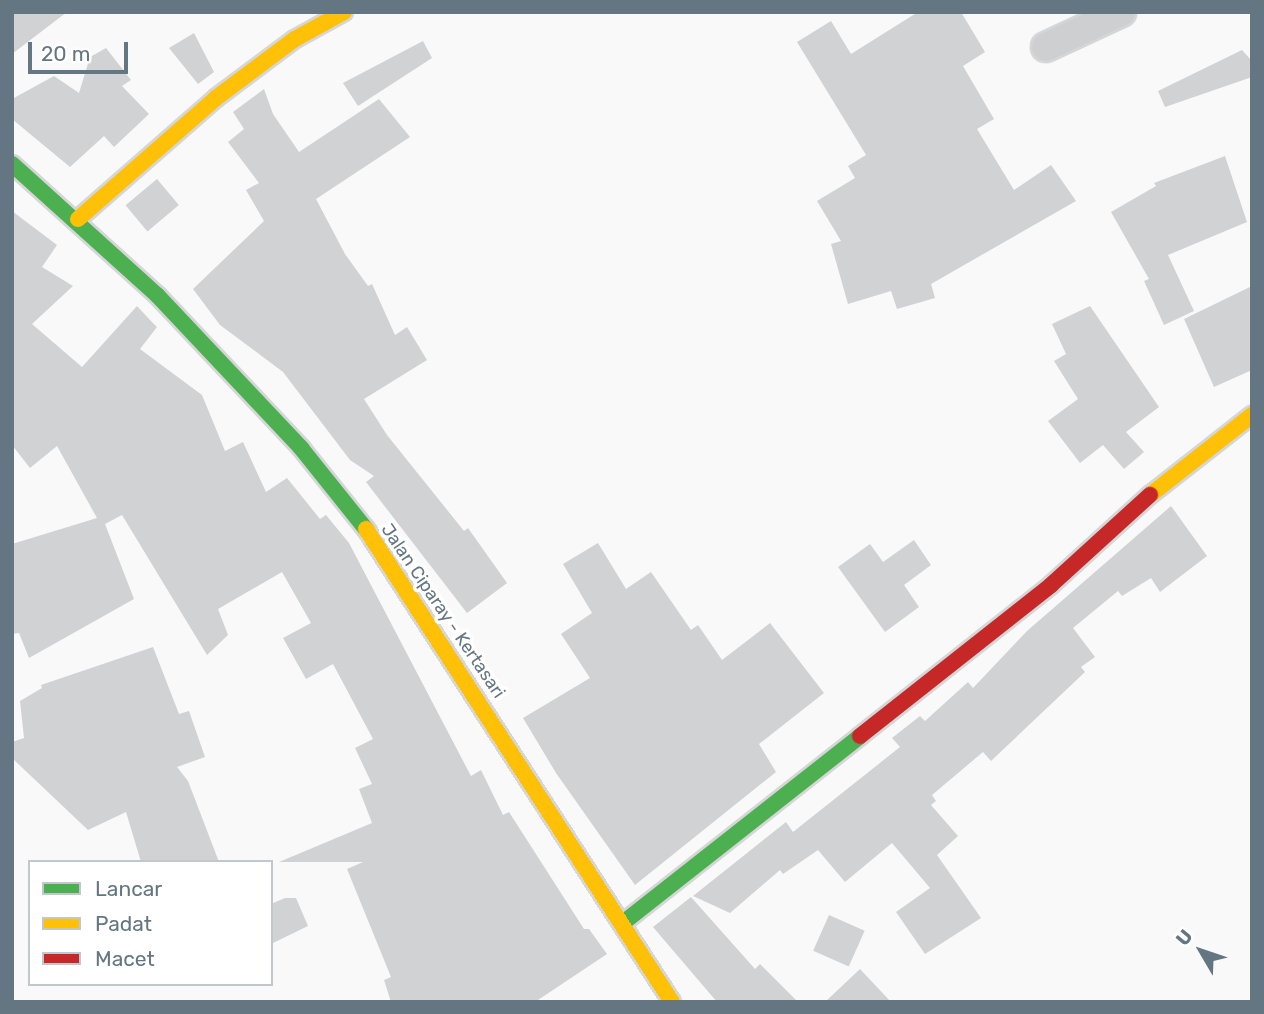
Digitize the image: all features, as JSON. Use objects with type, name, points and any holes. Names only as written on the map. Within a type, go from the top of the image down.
[{"type":"street","points":[[78,219],[216,98],[295,39],[344,12]]},
{"type":"street","points":[[1046,47],[1121,12]]},
{"type":"street","name":"Jalan Ciparay - Kertasari","points":[[12,164],[78,219],[158,296],[301,448],[387,556],[624,922],[672,1002]]},
{"type":"street","points":[[624,922],[1051,585],[1185,464],[1252,415]]},
{"type":"building","points":[[12,12],[67,12],[12,54]]},
{"type":"building","points":[[918,12],[961,12],[985,52],[963,66],[994,119],[977,129],[1014,190],[1051,165],[1076,201],[931,284],[935,298],[897,309],[891,291],[848,304],[831,244],[841,241],[817,201],[855,178],[848,166],[866,155],[797,42],[831,21],[851,54]]},
{"type":"building","points":[[194,33],[214,72],[198,84],[169,48]]},
{"type":"building","points":[[423,41],[432,58],[358,106],[343,83]]},
{"type":"building","points":[[106,48],[131,80],[122,86],[149,114],[114,147],[104,136],[70,167],[12,119],[12,99],[54,76],[79,93],[90,57]]},
{"type":"building","points":[[1242,50],[1252,61],[1252,77],[1165,107],[1158,91]]},
{"type":"building","points":[[264,89],[273,114],[299,152],[379,99],[410,137],[316,199],[345,254],[368,286],[372,284],[395,335],[407,327],[427,360],[364,399],[387,435],[464,531],[468,528],[507,583],[467,613],[366,482],[374,476],[350,460],[283,372],[220,325],[193,289],[264,221],[246,190],[259,183],[228,142],[244,129],[233,112]]},
{"type":"building","points":[[1225,156],[1247,222],[1168,255],[1194,311],[1164,325],[1144,281],[1149,279],[1111,212],[1156,186],[1154,183]]},
{"type":"building","points":[[157,179],[179,205],[147,231],[126,205]]},
{"type":"building","points":[[12,211],[57,245],[42,267],[73,286],[32,324],[82,367],[137,306],[157,327],[140,349],[202,395],[225,451],[243,442],[266,492],[287,478],[320,519],[326,515],[349,543],[471,776],[481,770],[503,815],[509,812],[584,929],[589,929],[607,954],[535,1002],[391,1002],[384,980],[391,977],[347,869],[363,862],[279,862],[372,823],[359,789],[372,784],[355,748],[373,739],[333,664],[306,679],[283,638],[311,623],[282,572],[218,609],[228,635],[207,655],[122,515],[105,524],[134,599],[29,658],[19,633],[12,634],[12,544],[97,518],[57,446],[30,468],[12,445]]},
{"type":"building","points":[[1252,286],[1252,370],[1214,387],[1184,319]]},
{"type":"building","points":[[1090,306],[1159,407],[1126,432],[1144,452],[1124,469],[1103,445],[1080,463],[1048,421],[1078,399],[1054,361],[1066,354],[1052,324]]},
{"type":"building","points":[[1171,506],[1207,556],[1160,592],[1151,578],[1122,596],[1118,591],[1073,628],[1095,657],[1081,667],[1085,672],[991,761],[983,752],[932,795],[936,801],[931,805],[958,836],[937,855],[981,918],[925,954],[896,912],[930,888],[892,843],[845,882],[818,850],[783,874],[780,870],[730,913],[693,896],[786,822],[793,832],[900,747],[892,738],[920,716],[925,721],[968,682],[973,688],[1027,631]]},
{"type":"building","points":[[914,540],[931,565],[904,585],[919,607],[885,632],[838,567],[870,544],[883,562]]},
{"type":"building","points":[[598,543],[626,589],[651,572],[691,630],[698,625],[722,660],[770,623],[824,693],[759,744],[776,772],[635,885],[556,773],[523,718],[590,678],[561,634],[592,613],[563,564]]},
{"type":"building","points":[[153,647],[179,714],[189,711],[205,757],[177,767],[188,781],[218,860],[140,860],[126,812],[88,830],[12,758],[12,742],[24,738],[20,701],[42,688],[41,685]]},
{"type":"building","points":[[691,897],[755,969],[760,964],[798,1002],[717,1002],[653,927]]},
{"type":"building","points":[[285,898],[296,898],[308,926],[273,943],[273,903]]},
{"type":"building","points":[[829,915],[865,931],[849,966],[813,951]]},
{"type":"building","points":[[860,969],[891,1002],[825,1002]]},
{"type":"traffic: fast","points":[[12,164],[158,296],[301,448],[366,529]]},
{"type":"traffic: fast","points":[[624,922],[860,736]]},
{"type":"traffic: slow","points":[[78,219],[216,98],[295,39],[344,12]]},
{"type":"traffic: slow","points":[[1150,495],[1252,415]]},
{"type":"traffic: slow","points":[[366,529],[672,1002]]},
{"type":"traffic: jam","points":[[860,736],[1051,585],[1150,495]]}]
